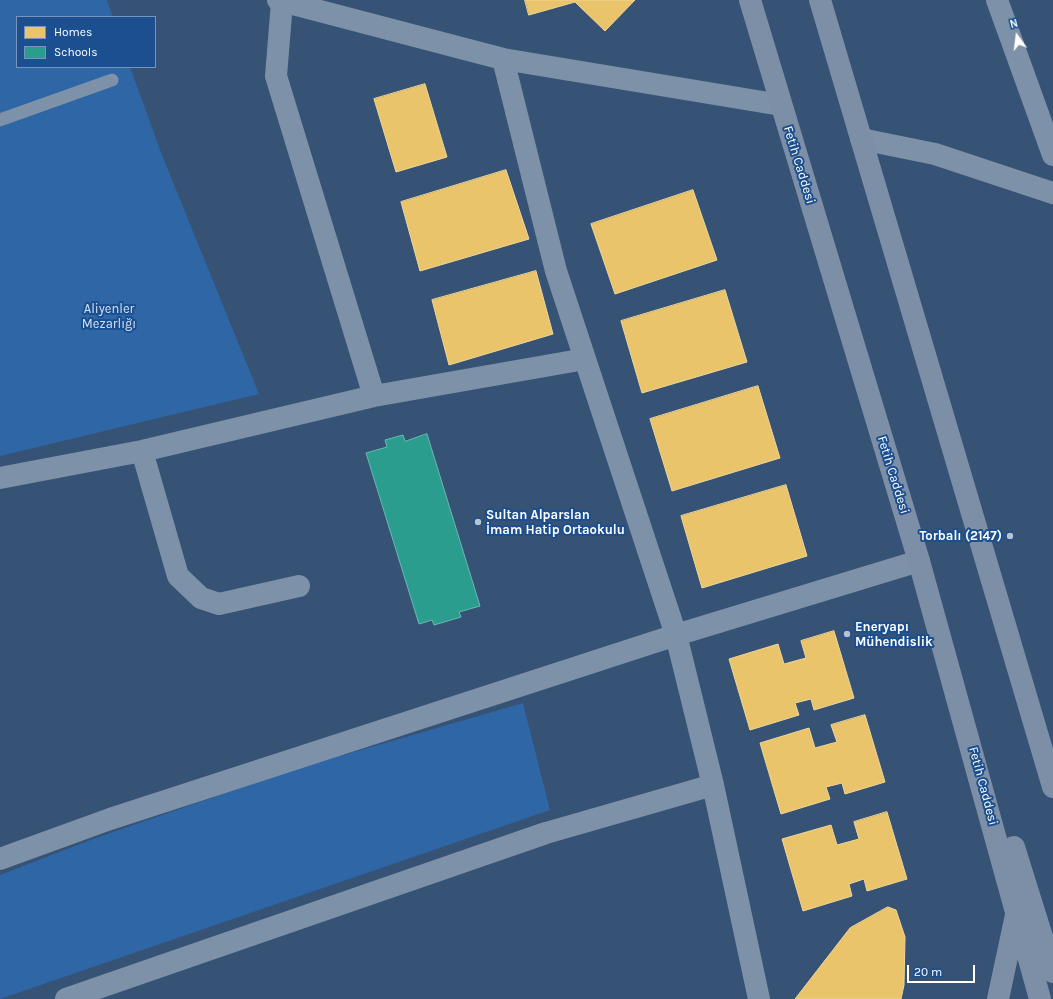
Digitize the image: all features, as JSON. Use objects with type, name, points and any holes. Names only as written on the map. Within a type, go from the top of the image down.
[{"type":"main road","name":"Fetih Caddesi","points":[[750,0],[919,561],[984,789],[1040,999]]},
{"type":"main road","points":[[820,0],[1053,787]]},
{"type":"main road","points":[[984,789],[1012,843],[1053,972]]},
{"type":"main road","points":[[998,999],[1016,912]]},
{"type":"street","points":[[996,0],[1053,155]]},
{"type":"street","points":[[374,396],[276,76],[280,1],[503,59],[781,105]]},
{"type":"street","points":[[503,59],[556,271],[676,635],[713,785],[759,999]]},
{"type":"street","points":[[861,139],[935,154],[1053,193]]},
{"type":"street","points":[[0,478],[142,451],[374,396],[585,359]]},
{"type":"street","points":[[142,451],[178,576],[201,598],[219,604],[299,586]]},
{"type":"street","points":[[0,859],[110,819],[676,635],[919,561]]},
{"type":"street","points":[[66,999],[546,833],[713,785]]},
{"type":"lane","points":[[0,120],[112,80]]},
{"type":"green space","name":"Aliyenler Mezarlığı","points":[[0,0],[107,0],[113,16],[16,16],[16,68],[130,68],[162,155],[259,394],[0,456]]},
{"type":"green space","points":[[523,703],[550,810],[0,999],[0,875],[93,839],[292,770]]},
{"type":"building: Homes","points":[[525,0],[635,0],[605,31],[575,2],[529,15]]},
{"type":"building: Homes","points":[[425,84],[447,157],[396,172],[374,99]]},
{"type":"building: Homes","points":[[506,170],[529,239],[420,271],[401,202]]},
{"type":"building: Homes","points":[[693,190],[717,260],[615,294],[591,224]]},
{"type":"building: Homes","points":[[536,271],[553,334],[449,365],[432,300]]},
{"type":"building: Homes","points":[[725,290],[747,362],[642,393],[621,321]]},
{"type":"building: Homes","points":[[758,386],[780,458],[672,491],[650,419]]},
{"type":"building: Homes","points":[[786,485],[807,556],[702,588],[681,516]]},
{"type":"building: Homes","points":[[834,631],[854,698],[814,710],[811,699],[795,703],[799,715],[750,730],[729,659],[778,644],[784,664],[806,658],[801,641]]},
{"type":"building: Homes","points":[[865,715],[885,782],[845,794],[842,783],[826,787],[830,799],[781,814],[760,743],[809,728],[815,748],[837,742],[831,725]]},
{"type":"building: Homes","points":[[887,812],[907,879],[867,891],[864,879],[849,884],[852,896],[803,911],[782,839],[831,825],[837,845],[859,839],[854,822]]},
{"type":"building: Homes","points":[[888,907],[896,910],[905,937],[904,985],[901,999],[795,999],[850,928]]},
{"type":"building: Schools","points":[[427,434],[480,606],[459,612],[461,617],[434,625],[432,620],[419,624],[366,453],[387,447],[385,440],[403,435],[405,441]]},
{"type":"place","name":"Sultan Alparslan İmam Hatip Ortaokulu","points":[[478,522]]},
{"type":"place","name":"Torbalı (2147)","points":[[1010,536]]},
{"type":"place","name":"Eneryapı Mühendislik","points":[[847,634]]}]
